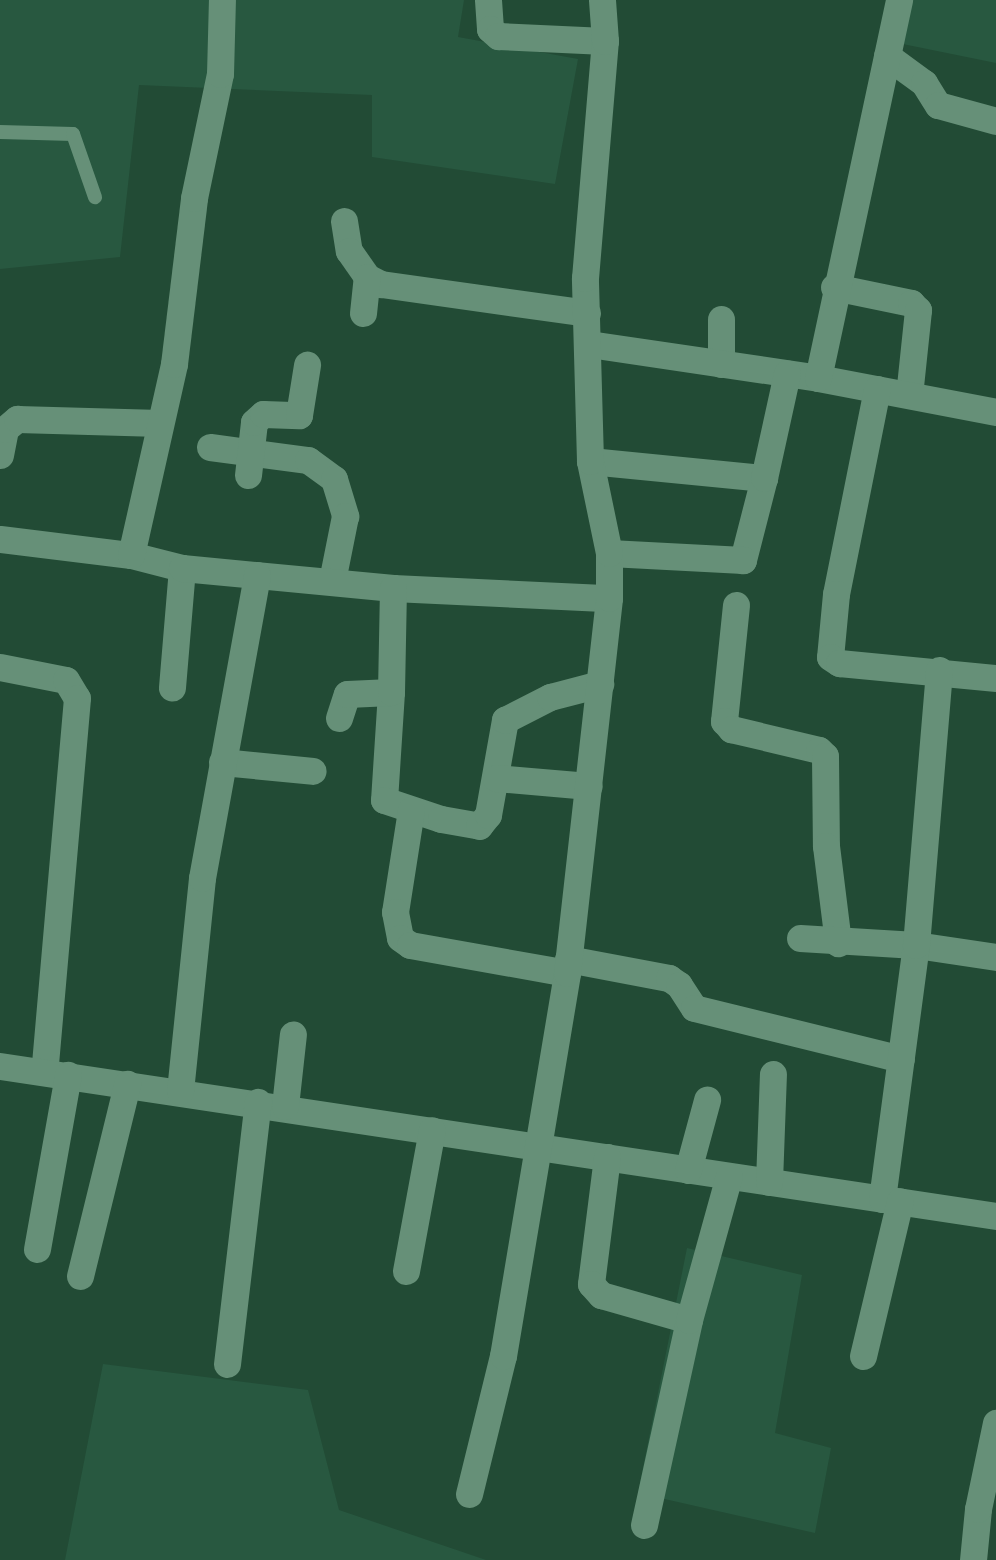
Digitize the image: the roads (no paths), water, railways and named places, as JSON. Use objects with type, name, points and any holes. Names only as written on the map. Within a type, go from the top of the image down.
[{"type":"street","points":[[131,555],[174,364],[194,198],[220,74],[222,0]]},
{"type":"street","points":[[488,0],[490,29],[498,36],[605,41]]},
{"type":"street","points":[[469,1494],[503,1356],[567,966],[609,598],[609,553],[590,460],[589,344],[585,278],[605,41],[602,0]]},
{"type":"street","points":[[818,378],[834,287],[900,0]]},
{"type":"street","points":[[887,56],[924,83],[938,105],[996,121]]},
{"type":"street","points":[[344,221],[349,251],[367,277],[392,286],[587,313]]},
{"type":"street","points":[[363,313],[367,277]]},
{"type":"street","points":[[834,287],[911,303],[918,310],[909,395]]},
{"type":"street","points":[[721,319],[721,364]]},
{"type":"street","points":[[589,344],[818,378],[996,412]]},
{"type":"street","points":[[249,464],[257,417],[299,415],[307,365]]},
{"type":"street","points":[[609,553],[743,560],[787,373]]},
{"type":"street","points":[[878,389],[836,594],[829,654],[839,663],[939,670],[996,678]]},
{"type":"street","points":[[0,456],[4,424],[17,419],[160,423]]},
{"type":"street","points":[[210,447],[249,464],[308,460],[334,479],[345,516],[332,581]]},
{"type":"street","points":[[590,460],[764,478]]},
{"type":"street","points":[[0,539],[131,555],[182,568],[393,588],[609,598]]},
{"type":"street","points":[[172,688],[182,568]]},
{"type":"street","points":[[180,1091],[202,878],[257,575]]},
{"type":"street","points":[[393,588],[391,692],[382,795],[388,803],[482,825],[496,778],[502,725],[510,716],[550,697],[600,684]]},
{"type":"street","points":[[736,605],[724,721],[730,729],[824,753],[826,846],[838,943]]},
{"type":"street","points":[[0,667],[66,680],[77,698],[56,1074],[37,1249]]},
{"type":"street","points":[[863,1356],[891,1200],[901,1059],[916,945],[939,670]]},
{"type":"street","points":[[339,718],[347,694],[391,692]]},
{"type":"street","points":[[222,762],[313,771]]},
{"type":"street","points":[[496,778],[589,786]]},
{"type":"street","points":[[411,810],[395,912],[400,938],[410,945],[669,978],[680,985],[694,1008],[901,1059]]},
{"type":"street","points":[[800,938],[838,943],[916,945],[996,957]]},
{"type":"street","points":[[285,1106],[293,1034]]},
{"type":"street","points":[[0,1066],[285,1106],[996,1216]]},
{"type":"street","points":[[768,1182],[773,1074]]},
{"type":"street","points":[[80,1276],[127,1084]]},
{"type":"street","points":[[688,1170],[707,1100]]},
{"type":"street","points":[[227,1364],[258,1102]]},
{"type":"street","points":[[406,1271],[432,1130]]},
{"type":"street","points":[[608,1157],[591,1284],[601,1295],[689,1320]]},
{"type":"street","points":[[644,1525],[689,1320],[729,1176]]},
{"type":"street","points":[[973,1560],[991,1474],[996,1424]]},
{"type":"lane","points":[[0,132],[73,134],[95,197]]}]
